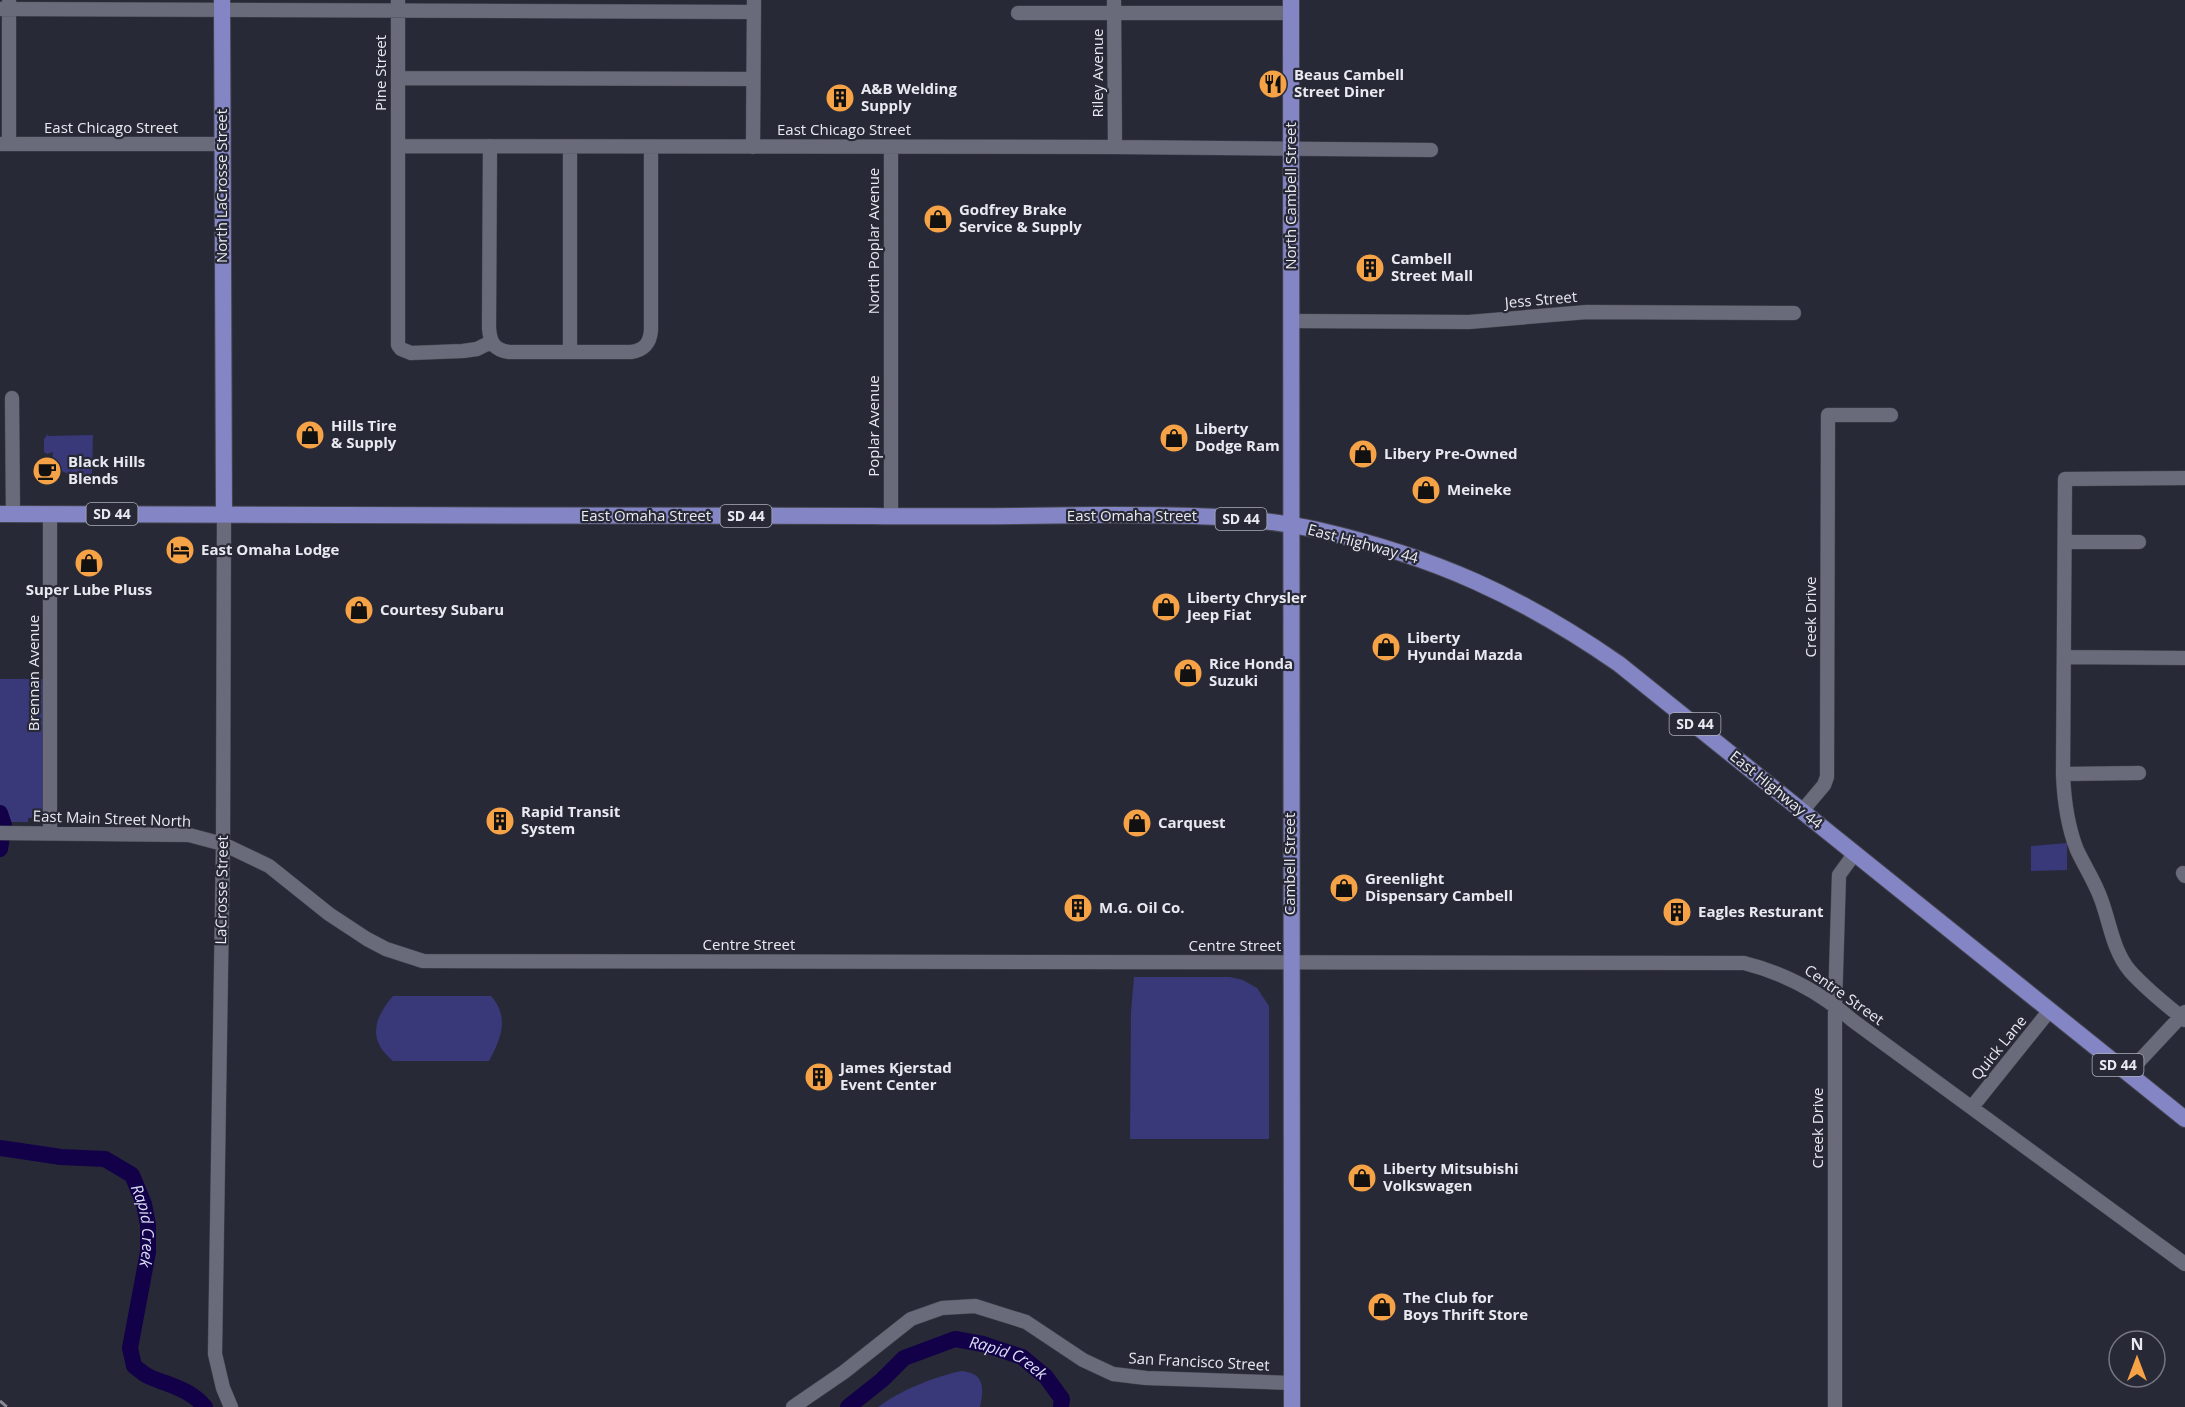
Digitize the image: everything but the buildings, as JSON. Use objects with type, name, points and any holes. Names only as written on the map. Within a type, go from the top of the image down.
[{"type":"main road","name":"North LaCrosse Street","points":[[222,4],[222,371]]},
{"type":"main road","name":"North Cambell Street","points":[[1291,7],[1291,321]]},
{"type":"main road","name":"Cambell Street","points":[[1291,321],[1292,1407]]},
{"type":"main road","name":"LaCrosse Street","points":[[222,371],[224,514]]},
{"type":"main road","name":"East Omaha Street","points":[[7,514],[1191,515],[1291,525]]},
{"type":"main road","name":"East Highway 44","points":[[1291,525],[1379,546],[1440,565],[1542,614],[1596,648],[1803,810],[2185,1119]]},
{"type":"street","points":[[5,144],[6,6],[222,4],[754,6],[753,147]]},
{"type":"street","name":"Pine Street","points":[[398,5],[398,345],[401,349],[411,353],[463,351],[477,349],[491,342]]},
{"type":"street","points":[[1018,13],[1114,7],[1291,7]]},
{"type":"street","name":"Riley Avenue","points":[[1114,7],[1114,147]]},
{"type":"street","points":[[398,78],[753,79]]},
{"type":"street","name":"East Chicago Street","points":[[5,144],[222,144]]},
{"type":"street","name":"East Chicago Street","points":[[398,146],[1431,150]]},
{"type":"street","points":[[490,146],[489,328],[491,342],[502,351],[570,352],[631,352],[643,349],[649,341],[651,330],[651,147]]},
{"type":"street","points":[[570,147],[570,352]]},
{"type":"street","name":"North Poplar Avenue","points":[[891,147],[891,335]]},
{"type":"street","name":"Jess Street","points":[[1291,321],[1469,322],[1587,312],[1794,313]]},
{"type":"street","name":"Poplar Avenue","points":[[891,335],[891,516]]},
{"type":"street","points":[[7,514],[12,398]]},
{"type":"street","name":"Creek Drive","points":[[1803,810],[1824,785],[1827,777],[1828,415],[1891,415]]},
{"type":"street","points":[[2128,1073],[2184,1016],[2129,970],[2118,952],[2100,895],[2077,848],[2064,804],[2065,479],[2185,478]]},
{"type":"street","name":"Brennan Avenue","points":[[50,514],[50,833]]},
{"type":"street","name":"LaCrosse Street","points":[[224,514],[223,843],[215,1354],[223,1388],[231,1407]]},
{"type":"street","points":[[2065,542],[2139,542]]},
{"type":"street","points":[[2065,657],[2185,658]]},
{"type":"street","points":[[2063,774],[2139,773]]},
{"type":"street","name":"East Main Street North","points":[[0,833],[189,835],[223,843]]},
{"type":"street","name":"Centre Street","points":[[223,843],[269,866],[329,914],[367,939],[386,949],[423,961],[1290,963],[1612,961],[1744,963],[1790,978],[1835,1005],[1852,1020],[2185,1264]]},
{"type":"street","name":"Creek Drive","points":[[1835,1407],[1835,1005],[1839,875],[1855,853]]},
{"type":"street","name":"Quick Lane","points":[[1972,1107],[2050,1010]]},
{"type":"street","name":"San Francisco Street","points":[[793,1407],[844,1372],[911,1318],[942,1308],[975,1306],[1026,1322],[1083,1360],[1113,1374],[1146,1378],[1292,1383]]},
{"type":"shaded area","points":[[48,434],[48,436],[93,435],[92,473],[77,475],[62,471],[60,465],[52,462],[53,452],[47,454],[44,452],[44,439]]},
{"type":"shaded area","points":[[0,679],[45,679],[46,818],[28,818],[28,822],[0,822]]},
{"type":"shaded area","points":[[2067,843],[2067,870],[2031,871],[2031,846]]},
{"type":"shaded area","points":[[1134,977],[1230,977],[1243,980],[1257,988],[1269,1006],[1269,1139],[1130,1139],[1131,1012]]},
{"type":"shaded area","points":[[393,996],[491,996],[500,1012],[502,1028],[489,1061],[393,1061],[379,1045],[376,1029],[381,1012]]},
{"type":"shaded area","points":[[961,1371],[969,1372],[979,1378],[982,1388],[980,1407],[878,1407],[918,1385]]},
{"type":"waterway","name":"Rapid Creek","points":[[0,813],[4,825],[0,849]]},
{"type":"waterway","name":"Rapid Creek","points":[[0,1148],[61,1157],[105,1159],[132,1175],[144,1204],[148,1225],[148,1252],[130,1348],[134,1366],[148,1376],[187,1392],[205,1407]]},
{"type":"waterway","name":"Rapid Creek","points":[[848,1407],[882,1380],[904,1358],[955,1339],[983,1344],[1022,1357],[1046,1377],[1062,1399],[1061,1407]]},
{"type":"railway","points":[[0,1401],[7,1407]]},
{"type":"place","name":"Beaus Cambell Street Diner","points":[[1273,84]]},
{"type":"place","name":"A&B Welding Supply","points":[[840,98]]},
{"type":"place","name":"Godfrey Brake Service & Supply","points":[[938,219]]},
{"type":"place","name":"Cambell Street Mall","points":[[1370,268]]},
{"type":"place","name":"Hills Tire & Supply","points":[[310,435]]},
{"type":"place","name":"Liberty Dodge Ram","points":[[1174,438]]},
{"type":"place","name":"Libery Pre-Owned","points":[[1363,454]]},
{"type":"place","name":"Black Hills Blends","points":[[47,471]]},
{"type":"place","name":"Meineke","points":[[1426,490]]},
{"type":"place","name":"East Omaha Lodge","points":[[180,550]]},
{"type":"place","name":"Super Lube Pluss","points":[[89,563]]},
{"type":"place","name":"Liberty Chrysler Jeep Fiat","points":[[1166,607]]},
{"type":"place","name":"Courtesy Subaru","points":[[359,610]]},
{"type":"place","name":"Liberty Hyundai Mazda","points":[[1386,647]]},
{"type":"place","name":"Rice Honda Suzuki","points":[[1188,673]]},
{"type":"place","name":"Rapid Transit System","points":[[500,821]]},
{"type":"place","name":"Carquest","points":[[1137,823]]},
{"type":"place","name":"Greenlight Dispensary Cambell","points":[[1344,888]]},
{"type":"place","name":"M.G. Oil Co.","points":[[1078,908]]},
{"type":"place","name":"Eagles Resturant","points":[[1677,912]]},
{"type":"place","name":"James Kjerstad Event Center","points":[[819,1077]]},
{"type":"place","name":"Liberty Mitsubishi Volkswagen","points":[[1362,1178]]},
{"type":"place","name":"The Club for Boys Thrift Store","points":[[1382,1307]]}]
